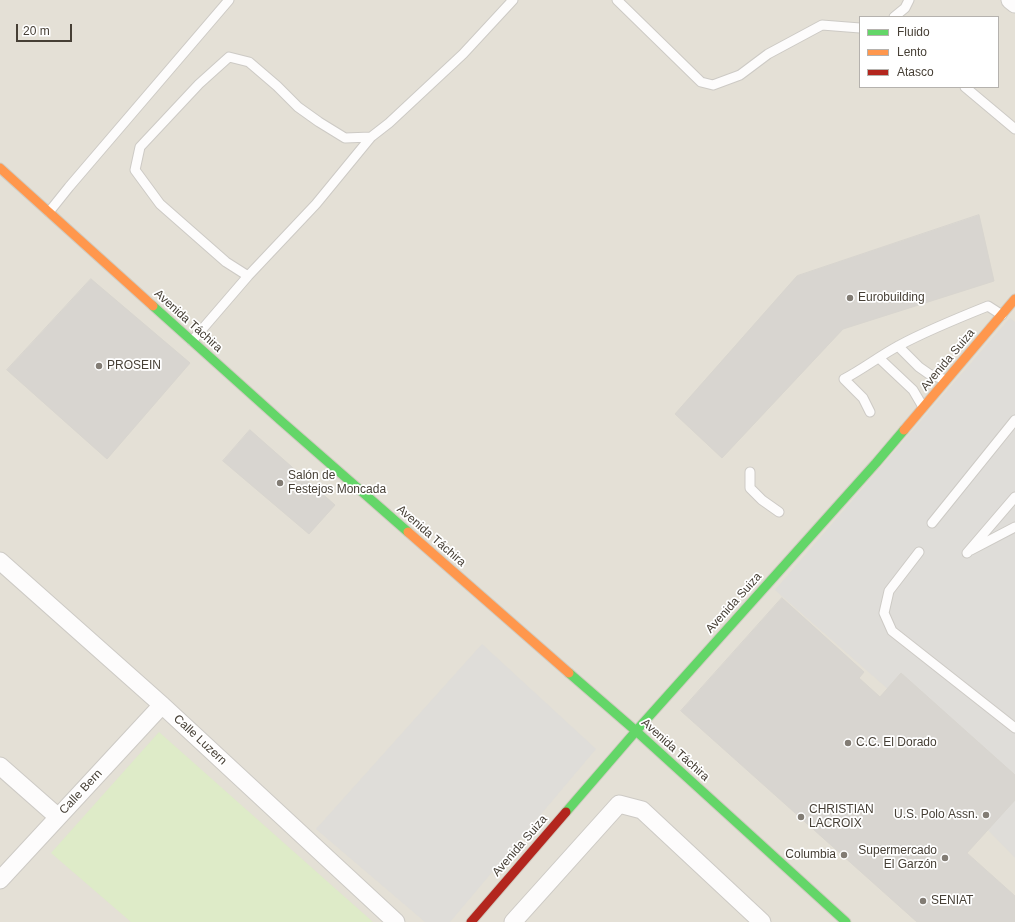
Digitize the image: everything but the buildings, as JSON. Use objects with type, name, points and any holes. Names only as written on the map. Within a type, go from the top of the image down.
[{"type":"street","points":[[1010,0],[1015,4]]},
{"type":"street","name":"Avenida Táchira","points":[[0,168],[280,420],[636,731],[846,922]]},
{"type":"street","name":"Avenida Suiza","points":[[471,922],[636,731],[876,463],[1015,300]]},
{"type":"street","name":"Calle Luzern","points":[[0,561],[162,705],[396,922]]},
{"type":"street","name":"Calle Bern","points":[[0,880],[162,705]]},
{"type":"street","points":[[0,766],[58,817]]},
{"type":"street","points":[[513,922],[618,804],[642,810],[762,922]]},
{"type":"lane","points":[[49,212],[230,0]]},
{"type":"lane","points":[[192,341],[248,276],[316,204],[371,137],[389,123],[463,54],[513,0]]},
{"type":"lane","points":[[617,0],[701,82],[713,85],[740,75],[768,54],[822,25],[859,28]]},
{"type":"lane","points":[[895,16],[905,8],[909,0]]},
{"type":"lane","points":[[248,276],[226,262],[160,204],[135,170],[140,147],[199,84],[229,56],[249,62],[277,86],[298,107],[345,138],[371,137]]},
{"type":"lane","points":[[966,88],[1015,129]]},
{"type":"lane","points":[[870,412],[863,398],[844,379],[898,346],[960,317],[988,306],[1002,315]]},
{"type":"lane","points":[[898,346],[919,367],[929,374],[946,380]]},
{"type":"lane","points":[[879,358],[913,390],[923,408]]},
{"type":"lane","points":[[932,523],[1015,420]]},
{"type":"lane","points":[[750,472],[750,488],[762,500],[778,512]]},
{"type":"lane","points":[[1015,497],[967,553],[1015,527]]},
{"type":"lane","points":[[919,552],[889,592],[884,613],[892,631],[1015,728]]},
{"type":"shaded area","points":[[0,0],[1015,0],[1015,922],[0,922]]},
{"type":"shaded area","points":[[1010,318],[1015,322],[1015,858],[988,830],[1012,798],[775,590]]},
{"type":"shaded area","points":[[482,644],[596,749],[450,922],[425,922],[316,829]]},
{"type":"green space","points":[[159,732],[373,922],[131,922],[51,853]]},
{"type":"traffic: fast","points":[[153,306],[408,532]]},
{"type":"traffic: fast","points":[[566,812],[636,731],[904,430]]},
{"type":"traffic: fast","points":[[569,673],[636,731],[846,922]]},
{"type":"traffic: slow","points":[[0,168],[153,306]]},
{"type":"traffic: slow","points":[[904,430],[1015,299]]},
{"type":"traffic: slow","points":[[408,532],[569,673]]},
{"type":"traffic: jam","points":[[471,922],[566,812]]},
{"type":"place","name":"Eurobuilding","points":[[850,298]]},
{"type":"place","name":"PROSEIN","points":[[99,366]]},
{"type":"place","name":"Salón de Festejos Moncada","points":[[280,483]]},
{"type":"place","name":"C.C. El Dorado","points":[[848,743]]},
{"type":"place","name":"U.S. Polo Assn.","points":[[986,815]]},
{"type":"place","name":"CHRISTIAN LACROIX","points":[[801,817]]},
{"type":"place","name":"Columbia","points":[[844,855]]},
{"type":"place","name":"Supermercado El Garzón","points":[[945,858]]},
{"type":"place","name":"SENIAT","points":[[923,901]]}]
